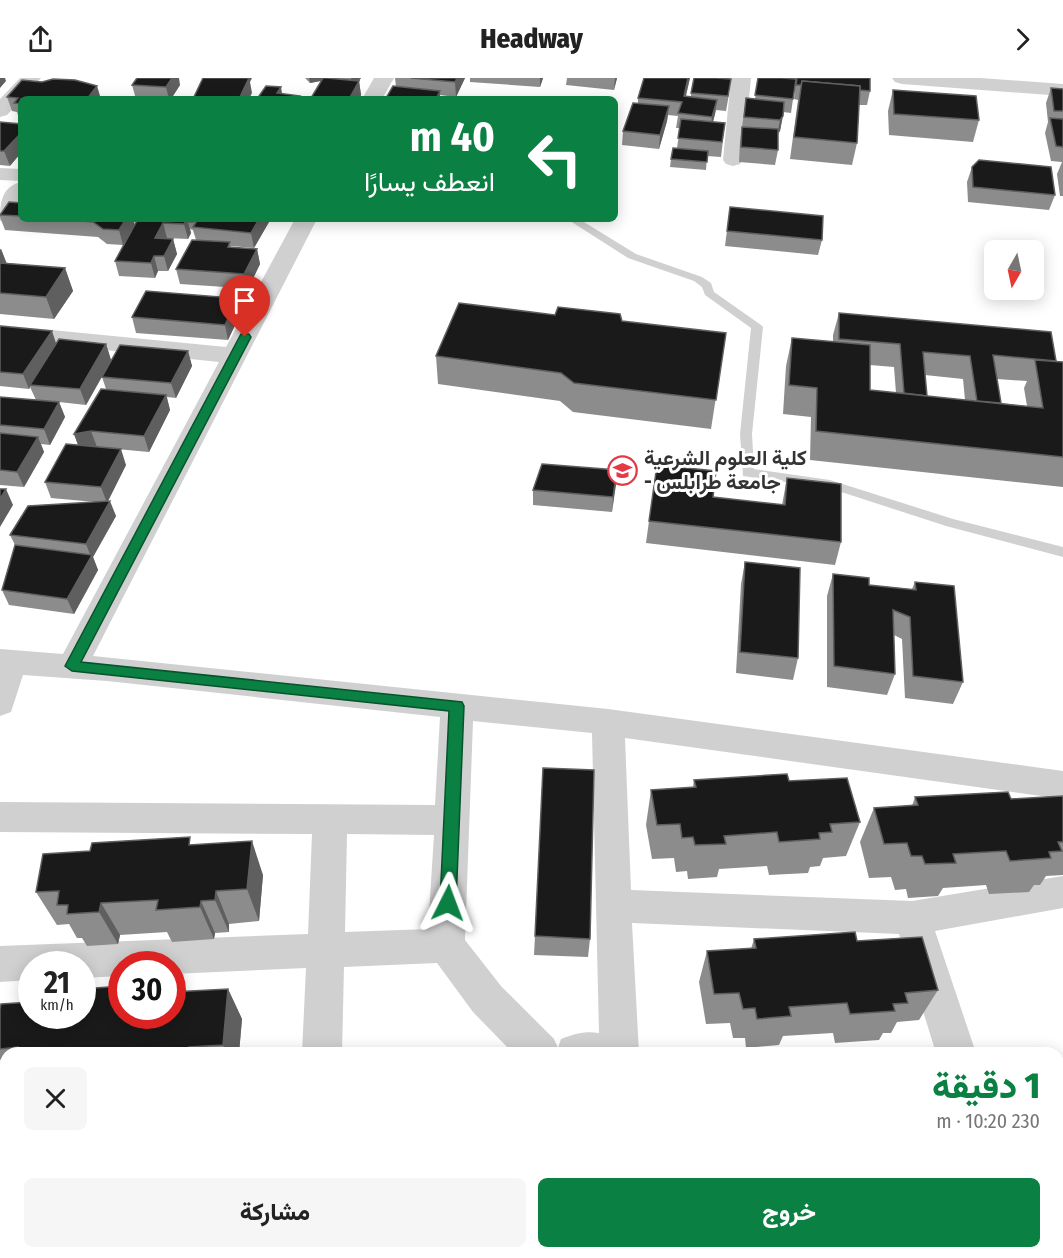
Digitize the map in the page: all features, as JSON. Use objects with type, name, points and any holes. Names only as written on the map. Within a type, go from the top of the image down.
[{"type":"street","points":[[19,96],[31,78]]},
{"type":"street","points":[[374,96],[384,78]]},
{"type":"street","points":[[733,160],[741,78]]},
{"type":"street","points":[[902,78],[1063,90]]},
{"type":"street","points":[[4,120],[18,98]]},
{"type":"street","points":[[0,174],[18,175]]},
{"type":"street","points":[[0,214],[18,192]]},
{"type":"street","points":[[72,666],[304,222]]},
{"type":"street","points":[[0,332],[235,356]]},
{"type":"street","points":[[0,703],[5,662],[72,666],[608,722],[1063,785]]},
{"type":"street","points":[[457,706],[446,945],[487,999],[534,1047]]},
{"type":"street","points":[[608,722],[619,1047]]},
{"type":"street","points":[[0,817],[452,820]]},
{"type":"street","points":[[322,1047],[330,819]]},
{"type":"street","points":[[613,906],[912,918],[1063,892]]},
{"type":"street","points":[[912,918],[954,1047]]},
{"type":"street","points":[[0,964],[446,945]]},
{"type":"lane","points":[[577,222],[632,256],[698,279],[707,285],[709,292],[757,327],[746,434],[748,473],[830,484],[951,523],[1063,552]]},
{"type":"building","points":[[137,78],[172,78],[166,87],[132,85]]},
{"type":"building","points":[[203,78],[249,78],[240,96],[194,96]]},
{"type":"building","points":[[323,78],[359,81],[351,96],[312,96]]},
{"type":"building","points":[[411,78],[457,78],[455,82]]},
{"type":"building","points":[[644,78],[688,78],[684,96],[717,100],[712,117],[678,113],[682,102],[638,98]]},
{"type":"building","points":[[694,78],[731,79],[728,96],[691,93]]},
{"type":"building","points":[[758,78],[796,79],[793,99],[755,95]]},
{"type":"building","points":[[797,78],[870,78],[870,91],[860,90],[860,86],[802,81],[801,85],[796,85]]},
{"type":"building","points":[[53,79],[75,80],[97,86],[89,96],[7,97],[22,80],[42,82]]},
{"type":"building","points":[[802,81],[860,86],[857,143],[794,137]]},
{"type":"building","points":[[266,86],[281,87],[277,93],[300,96],[259,96]]},
{"type":"building","points":[[393,86],[440,91],[438,96],[387,96]]},
{"type":"building","points":[[1051,88],[1063,89],[1063,111],[1054,111]]},
{"type":"building","points":[[893,90],[976,96],[979,120],[894,114]]},
{"type":"building","points":[[746,98],[784,102],[783,116],[780,120],[744,117]]},
{"type":"building","points":[[633,103],[669,106],[660,135],[623,131]]},
{"type":"building","points":[[1050,118],[1063,119],[1063,147],[1056,146]]},
{"type":"building","points":[[681,119],[725,123],[722,142],[678,138]]},
{"type":"building","points":[[0,122],[18,124],[18,136],[4,151],[0,151]]},
{"type":"building","points":[[742,127],[778,129],[778,150],[741,147]]},
{"type":"building","points":[[673,148],[708,151],[707,162],[671,159]]},
{"type":"building","points":[[979,160],[1051,167],[1055,195],[973,187],[972,167]]},
{"type":"building","points":[[9,202],[18,203],[18,216],[0,215]]},
{"type":"building","points":[[730,207],[823,216],[822,240],[727,231]]},
{"type":"building","points":[[93,222],[124,222],[119,230],[103,229]]},
{"type":"building","points":[[136,222],[185,222],[184,224],[163,223],[155,238],[173,239],[164,256],[154,256],[151,263],[115,261]]},
{"type":"building","points":[[196,222],[257,222],[251,233],[193,227]]},
{"type":"building","points":[[192,240],[230,242],[228,247],[257,249],[244,274],[176,269]]},
{"type":"building","points":[[0,263],[65,268],[46,297],[0,293]]},
{"type":"building","points":[[225,287],[242,289],[225,325],[132,317],[146,291],[220,297]]},
{"type":"building","points":[[459,303],[555,315],[558,307],[620,314],[622,321],[726,333],[716,400],[574,383],[561,373],[436,356]]},
{"type":"building","points":[[839,313],[1051,332],[1056,361],[993,355],[1001,403],[977,401],[970,356],[923,352],[927,396],[904,393],[900,344],[839,339]]},
{"type":"building","points":[[0,326],[52,331],[23,374],[0,372]]},
{"type":"building","points":[[792,338],[870,345],[870,390],[1043,408],[1035,360],[1063,362],[1063,457],[816,431],[817,388],[789,385]]},
{"type":"building","points":[[59,339],[106,344],[80,389],[30,385]]},
{"type":"building","points":[[120,345],[188,351],[171,383],[102,377]]},
{"type":"building","points":[[101,389],[166,395],[144,436],[91,431],[74,434]]},
{"type":"building","points":[[0,397],[59,402],[44,429],[0,425]]},
{"type":"building","points":[[0,433],[38,437],[17,472],[0,470]]},
{"type":"building","points":[[66,444],[121,449],[101,487],[45,482]]},
{"type":"building","points":[[542,464],[617,470],[613,497],[533,490]]},
{"type":"building","points":[[657,465],[716,471],[713,497],[785,505],[787,478],[841,484],[841,542],[649,521]]},
{"type":"building","points":[[0,489],[6,489],[0,499]]},
{"type":"building","points":[[110,501],[86,544],[10,535],[28,506]]},
{"type":"building","points":[[15,545],[92,555],[67,599],[2,590]]},
{"type":"building","points":[[745,562],[800,568],[798,658],[740,652]]},
{"type":"building","points":[[833,574],[869,578],[869,585],[916,590],[915,582],[954,586],[963,682],[913,676],[910,617],[893,610],[895,674],[834,666]]},
{"type":"building","points":[[543,768],[594,770],[590,939],[535,936]]},
{"type":"building","points":[[787,774],[789,781],[847,778],[860,822],[830,824],[832,832],[819,833],[820,839],[779,842],[777,832],[724,836],[726,844],[695,845],[693,837],[682,838],[680,824],[657,825],[651,790],[696,787],[694,780]]},
{"type":"building","points":[[1008,792],[1011,799],[1063,796],[1063,842],[1058,842],[1062,851],[1049,852],[1051,858],[1010,861],[1006,851],[953,854],[956,863],[925,864],[922,856],[911,856],[907,843],[884,844],[874,808],[918,805],[915,797]]},
{"type":"building","points":[[190,837],[189,845],[252,841],[247,889],[216,891],[215,900],[201,901],[200,907],[156,910],[158,900],[101,903],[99,912],[67,914],[68,905],[57,905],[59,891],[36,892],[43,854],[90,851],[92,843]]},
{"type":"building","points":[[855,932],[857,941],[922,937],[938,990],[905,993],[908,1003],[893,1004],[895,1011],[850,1014],[847,1003],[789,1007],[791,1016],[757,1019],[755,1008],[743,1009],[739,993],[714,994],[707,951],[756,948],[754,939]]},
{"type":"building","points":[[108,987],[108,1029],[186,1029],[186,991],[228,989],[223,1045],[0,1047],[1,1004],[18,1003],[18,1029],[96,1029],[96,988]]},
{"type":"place","name":"كلية العلوم الشرعية - جامعة طرابلس","points":[[623,470]]},
{"type":"route","points":[[245,337],[72,666],[457,706],[448,903]]}]
